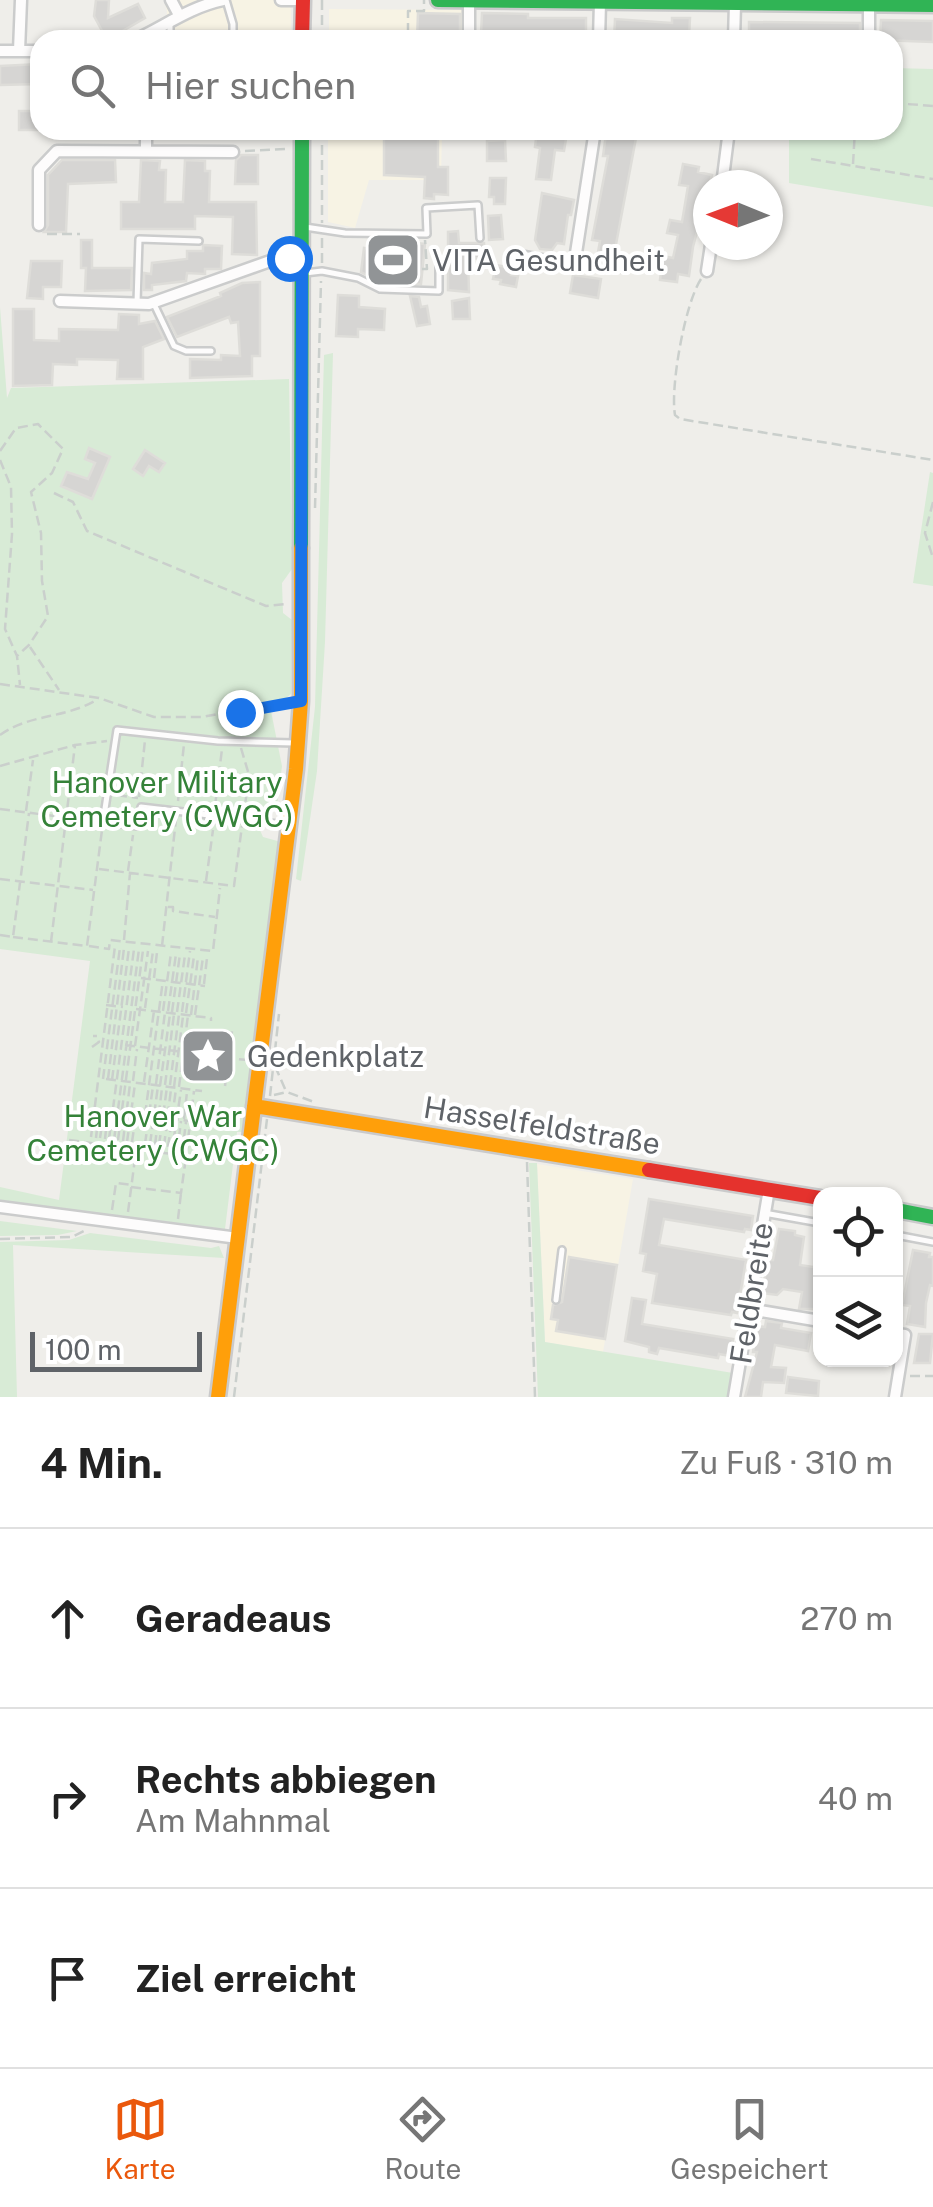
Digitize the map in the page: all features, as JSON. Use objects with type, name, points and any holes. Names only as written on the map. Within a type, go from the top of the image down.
[{"type":"main road","points":[[302,30],[303,0]]},
{"type":"main road","points":[[438,0],[933,5]]},
{"type":"main road","points":[[218,1397],[254,1106],[267,1063],[264,1029],[301,701],[302,140]]},
{"type":"main road","name":"Hasselfeldstraße","points":[[254,1106],[813,1197]]},
{"type":"main road","points":[[903,1211],[933,1216]]},
{"type":"street","points":[[19,51],[21,0]]},
{"type":"street","points":[[170,0],[174,18]]},
{"type":"street","points":[[158,30],[174,18],[224,0]]},
{"type":"street","points":[[281,0],[303,0]]},
{"type":"street","points":[[468,30],[469,0]]},
{"type":"street","points":[[599,30],[600,1]]},
{"type":"street","points":[[734,30],[735,2]]},
{"type":"street","points":[[869,2],[869,30]]},
{"type":"street","points":[[0,51],[30,52]]},
{"type":"street","points":[[146,140],[146,150]]},
{"type":"street","points":[[520,256],[574,266],[593,140]]},
{"type":"street","points":[[724,170],[727,140]]},
{"type":"street","points":[[39,225],[39,170],[56,151],[234,152]]},
{"type":"street","points":[[60,302],[153,302],[273,260],[302,265]]},
{"type":"street","points":[[706,271],[708,260]]},
{"type":"street","name":"Feldbreite","points":[[734,1397],[769,1190]]},
{"type":"street","points":[[0,1207],[238,1238]]},
{"type":"street","points":[[749,1309],[813,1320]]},
{"type":"street","points":[[895,1397],[900,1367]]},
{"type":"lane","points":[[224,0],[233,30]]},
{"type":"lane","points":[[172,30],[174,18]]},
{"type":"lane","points":[[302,227],[345,233],[427,234],[426,208],[478,205],[480,238]]},
{"type":"lane","points":[[137,303],[138,239],[199,241]]},
{"type":"lane","points":[[302,265],[358,278],[380,289],[440,291],[439,265]]},
{"type":"lane","points":[[153,302],[174,346],[186,351],[212,351]]},
{"type":"lane","points":[[289,825],[222,817],[222,813],[213,816],[140,811],[138,826],[103,822],[118,730],[222,741],[298,743]]},
{"type":"lane","points":[[764,1213],[813,1222]]},
{"type":"lane","points":[[903,1237],[933,1242]]},
{"type":"lane","points":[[556,1300],[562,1250]]},
{"type":"path","points":[[322,0],[322,30]]},
{"type":"path","points":[[408,30],[408,11],[424,11],[424,0]]},
{"type":"path","points":[[903,104],[933,106]]},
{"type":"path","points":[[322,140],[322,270]]},
{"type":"path","points":[[853,166],[854,140]]},
{"type":"path","points":[[234,152],[288,148]]},
{"type":"path","points":[[811,159],[933,179]]},
{"type":"path","points":[[39,225],[39,234],[80,234]]},
{"type":"path","points":[[422,269],[427,270],[424,234]]},
{"type":"path","points":[[706,271],[692,293],[685,319],[675,416],[933,460]]},
{"type":"path","points":[[0,452],[16,428],[38,424],[63,449],[52,473],[31,492],[41,532],[42,582],[48,616],[17,656]]},
{"type":"path","points":[[0,460],[11,487],[5,629],[17,656],[20,686]]},
{"type":"path","points":[[54,493],[73,502],[87,531],[266,606],[303,602]]},
{"type":"path","points":[[933,502],[925,533],[933,558]]},
{"type":"path","points":[[29,645],[60,691]]},
{"type":"path","points":[[0,684],[99,698],[154,716],[190,718],[301,701]]},
{"type":"path","points":[[0,736],[18,722],[76,710],[99,698]]},
{"type":"path","points":[[138,798],[146,734]]},
{"type":"path","points":[[0,766],[75,745],[114,739]]},
{"type":"path","points":[[206,883],[222,741]]},
{"type":"path","points":[[98,869],[234,886],[249,775],[241,742]]},
{"type":"path","points":[[51,942],[75,745]]},
{"type":"path","points":[[13,936],[33,757]]},
{"type":"path","points":[[115,795],[138,798],[142,798],[140,811],[113,812],[115,795]]},
{"type":"path","points":[[0,809],[103,822],[87,946]]},
{"type":"path","points":[[124,941],[134,826]]},
{"type":"path","points":[[162,946],[169,877]]},
{"type":"path","points":[[0,879],[95,890]]},
{"type":"path","points":[[0,935],[109,949],[110,940],[212,951],[221,885]]},
{"type":"path","points":[[166,906],[173,911],[217,917]]},
{"type":"path","points":[[112,1140],[119,1044],[136,949]]},
{"type":"path","points":[[112,1140],[119,1044],[136,949]]},
{"type":"path","points":[[112,1140],[119,1044],[136,949]]},
{"type":"path","points":[[112,1140],[119,1044],[136,949]]},
{"type":"path","points":[[124,1007],[136,949]]},
{"type":"path","points":[[179,1155],[164,1086],[190,950]]},
{"type":"path","points":[[151,1048],[175,1014],[185,983],[178,954],[185,983],[175,1014]]},
{"type":"path","points":[[157,1145],[169,1118],[164,1086],[172,1050],[175,1014],[185,983],[200,957],[185,983],[175,1014],[164,1086],[169,1118],[157,1145]]},
{"type":"path","points":[[131,977],[185,983]]},
{"type":"path","points":[[124,1007],[212,1018],[211,1021]]},
{"type":"path","points":[[223,1069],[232,1031]]},
{"type":"path","points":[[93,1036],[119,1044],[192,1053]]},
{"type":"path","points":[[92,1047],[119,1044]]},
{"type":"path","points":[[226,1046],[226,1086]]},
{"type":"path","points":[[151,1048],[179,1155],[181,1193],[177,1221]]},
{"type":"path","points":[[227,1058],[267,1063],[287,1092]]},
{"type":"path","points":[[116,1080],[202,1091]]},
{"type":"path","points":[[157,1145],[188,1089]]},
{"type":"path","points":[[179,1155],[194,1091]]},
{"type":"path","points":[[113,1112],[169,1118]]},
{"type":"path","points":[[112,1140],[113,1112]]},
{"type":"path","points":[[69,1140],[179,1155]]},
{"type":"path","points":[[234,1397],[265,1141]]},
{"type":"path","points":[[128,1216],[136,1149]]},
{"type":"path","points":[[527,1150],[535,1397]]},
{"type":"path","points":[[112,1214],[116,1183],[181,1193]]},
{"type":"path","points":[[0,1239],[72,1236],[97,1221]]},
{"type":"path","points":[[899,1376],[933,1376]]},
{"type":"shaded area","points":[[164,0],[291,0],[291,30],[166,30]]},
{"type":"shaded area","points":[[329,9],[464,10],[465,30],[329,30]]},
{"type":"shaded area","points":[[328,140],[442,140],[441,180],[369,180],[355,228],[328,222]]},
{"type":"shaded area","points":[[537,1164],[633,1179],[603,1352],[545,1342]]},
{"type":"green space","points":[[903,68],[933,69],[933,207],[789,183],[789,140],[903,140]]},
{"type":"green space","points":[[0,307],[7,398],[11,388],[289,379],[292,569],[282,583],[283,613],[292,620],[291,694],[271,711],[282,766],[277,806],[264,809],[256,821],[263,837],[281,842],[245,1132],[237,1132],[225,1229],[0,1201],[0,1187],[59,1200],[90,961],[0,949]]},
{"type":"green space","points":[[333,353],[325,642],[317,771],[301,881],[296,879],[315,707],[324,355]]},
{"type":"green space","points":[[930,472],[933,473],[933,586],[913,583]]},
{"type":"green space","points":[[529,1163],[537,1163],[545,1342],[733,1373],[728,1397],[538,1397]]},
{"type":"green space","points":[[0,1221],[77,1231],[0,1236]]},
{"type":"green space","points":[[90,1233],[219,1246],[224,1258],[13,1245],[17,1397],[0,1397],[0,1242],[69,1240]]},
{"type":"building","points":[[96,0],[109,0],[108,18],[138,4],[145,18],[124,30],[102,30],[94,16]]},
{"type":"building","points":[[418,13],[460,14],[460,30],[417,30]]},
{"type":"building","points":[[482,13],[586,18],[586,30],[481,30]]},
{"type":"building","points":[[672,18],[690,18],[689,30],[614,30],[615,19],[672,23]]},
{"type":"building","points":[[881,20],[933,21],[933,42],[903,41],[903,30],[880,30]]},
{"type":"building","points":[[749,22],[860,23],[860,30],[749,30]]},
{"type":"building","points":[[30,64],[30,84],[0,85],[0,66]]},
{"type":"building","points":[[19,111],[30,111],[30,130],[19,130]]},
{"type":"building","points":[[384,140],[438,140],[438,167],[448,167],[448,195],[424,198],[425,177],[384,175]]},
{"type":"building","points":[[505,140],[506,161],[487,161],[487,141]]},
{"type":"building","points":[[536,140],[566,140],[564,151],[555,150],[551,180],[536,179],[540,148],[535,147]]},
{"type":"building","points":[[605,140],[636,140],[614,255],[624,256],[622,273],[595,269],[600,241],[592,240],[608,156],[603,156]]},
{"type":"building","points":[[241,155],[258,155],[258,184],[235,184],[236,160]]},
{"type":"building","points":[[62,160],[115,160],[116,182],[68,184],[66,232],[44,232],[48,225],[48,175]]},
{"type":"building","points":[[141,160],[160,161],[159,170],[166,170],[165,202],[183,202],[185,160],[205,161],[205,171],[210,171],[209,202],[256,202],[257,255],[232,254],[233,217],[195,216],[195,229],[121,229],[121,202],[139,202]]},
{"type":"building","points":[[683,164],[699,167],[693,170],[689,276],[678,274],[677,282],[660,280],[663,256],[673,258],[678,235],[667,233],[670,220],[682,222],[688,186],[679,185]]},
{"type":"building","points":[[490,178],[506,178],[505,204],[494,204],[494,197],[489,197]]},
{"type":"building","points":[[542,193],[574,200],[564,244],[557,243],[552,250],[540,249],[535,240]]},
{"type":"building","points":[[501,215],[503,239],[489,240],[488,216]]},
{"type":"building","points":[[458,231],[459,243],[484,243],[485,258],[468,259],[469,292],[448,290],[448,232]]},
{"type":"building","points":[[81,240],[92,240],[92,268],[132,268],[131,290],[85,291]]},
{"type":"building","name":"VITA Gesundheit","points":[[381,240],[425,244],[421,284],[382,283],[361,272],[364,248],[380,250]]},
{"type":"building","points":[[203,245],[222,246],[221,269],[205,269],[205,274],[187,273],[186,281],[152,285],[152,290],[144,290],[144,273],[151,274],[152,263],[187,259],[187,251],[203,251]]},
{"type":"building","points":[[31,261],[62,261],[61,287],[43,287],[43,299],[27,298]]},
{"type":"building","points":[[496,265],[512,268],[511,275],[518,276],[516,287],[493,279]]},
{"type":"building","points":[[573,275],[601,279],[598,298],[570,293]]},
{"type":"building","points":[[260,282],[260,356],[252,356],[252,376],[190,378],[190,359],[240,356],[238,322],[231,323],[229,317],[177,337],[167,317],[221,296],[220,293],[242,283]]},
{"type":"building","points":[[338,295],[359,296],[359,307],[385,309],[384,330],[358,329],[358,337],[336,336]]},
{"type":"building","points":[[410,296],[419,297],[421,307],[427,306],[430,324],[417,326]]},
{"type":"building","points":[[469,298],[470,319],[453,319],[452,301]]},
{"type":"building","points":[[13,309],[34,309],[34,340],[59,341],[59,329],[118,330],[119,314],[139,315],[139,324],[155,321],[164,339],[143,347],[143,379],[117,379],[118,360],[77,359],[77,365],[53,364],[52,385],[13,386]]},
{"type":"building","points":[[89,448],[110,457],[92,499],[61,486],[67,472],[88,479],[95,463],[85,459]]},
{"type":"building","points":[[145,450],[165,463],[159,472],[149,466],[143,476],[133,469]]},
{"type":"building","points":[[649,1199],[753,1216],[751,1230],[744,1232],[664,1219],[659,1245],[746,1260],[737,1313],[652,1303],[657,1274],[643,1271],[646,1254],[640,1253]]},
{"type":"building","points":[[779,1229],[804,1237],[800,1265],[813,1267],[813,1309],[799,1309],[802,1292],[783,1289],[777,1295],[762,1293],[768,1260],[773,1260]]},
{"type":"building","points":[[913,1250],[930,1253],[933,1286],[930,1285],[926,1303],[925,1327],[907,1324],[910,1306],[903,1305]]},
{"type":"building","points":[[569,1257],[617,1265],[605,1339],[556,1331],[558,1320],[551,1319],[553,1305],[562,1302]]},
{"type":"building","points":[[632,1298],[646,1300],[642,1324],[733,1339],[730,1356],[719,1354],[718,1358],[659,1348],[657,1354],[649,1352],[649,1347],[625,1341]]},
{"type":"building","points":[[766,1321],[811,1333],[808,1351],[775,1345],[771,1367],[786,1368],[784,1383],[763,1382],[761,1397],[745,1397],[757,1352],[753,1352],[757,1326],[765,1327]]},
{"type":"building","points":[[919,1334],[933,1334],[930,1363],[914,1363]]},
{"type":"building","points":[[788,1377],[819,1381],[818,1396],[786,1393]]},
{"type":"traffic: fast","points":[[438,0],[933,5]]},
{"type":"traffic: fast","points":[[301,548],[302,140]]},
{"type":"traffic: fast","points":[[903,1211],[933,1217]]},
{"type":"traffic: slow","points":[[218,1397],[296,769],[301,701],[301,548]]},
{"type":"traffic: slow","points":[[254,1106],[649,1170]]},
{"type":"traffic: jam","points":[[302,30],[303,0]]},
{"type":"traffic: jam","points":[[649,1170],[813,1197]]},
{"type":"place","name":"VITA Gesundheit","points":[[393,260]]},
{"type":"place","name":"Gedenkplatz","points":[[208,1056]]},
{"type":"route","points":[[240,712],[301,701],[302,257],[289,258]]},
{"type":"park label","name":"Hanover Military Cemetery (CWGC)","points":[[167,799]]},
{"type":"park label","name":"Hanover War Cemetery (CWGC)","points":[[153,1133]]}]
